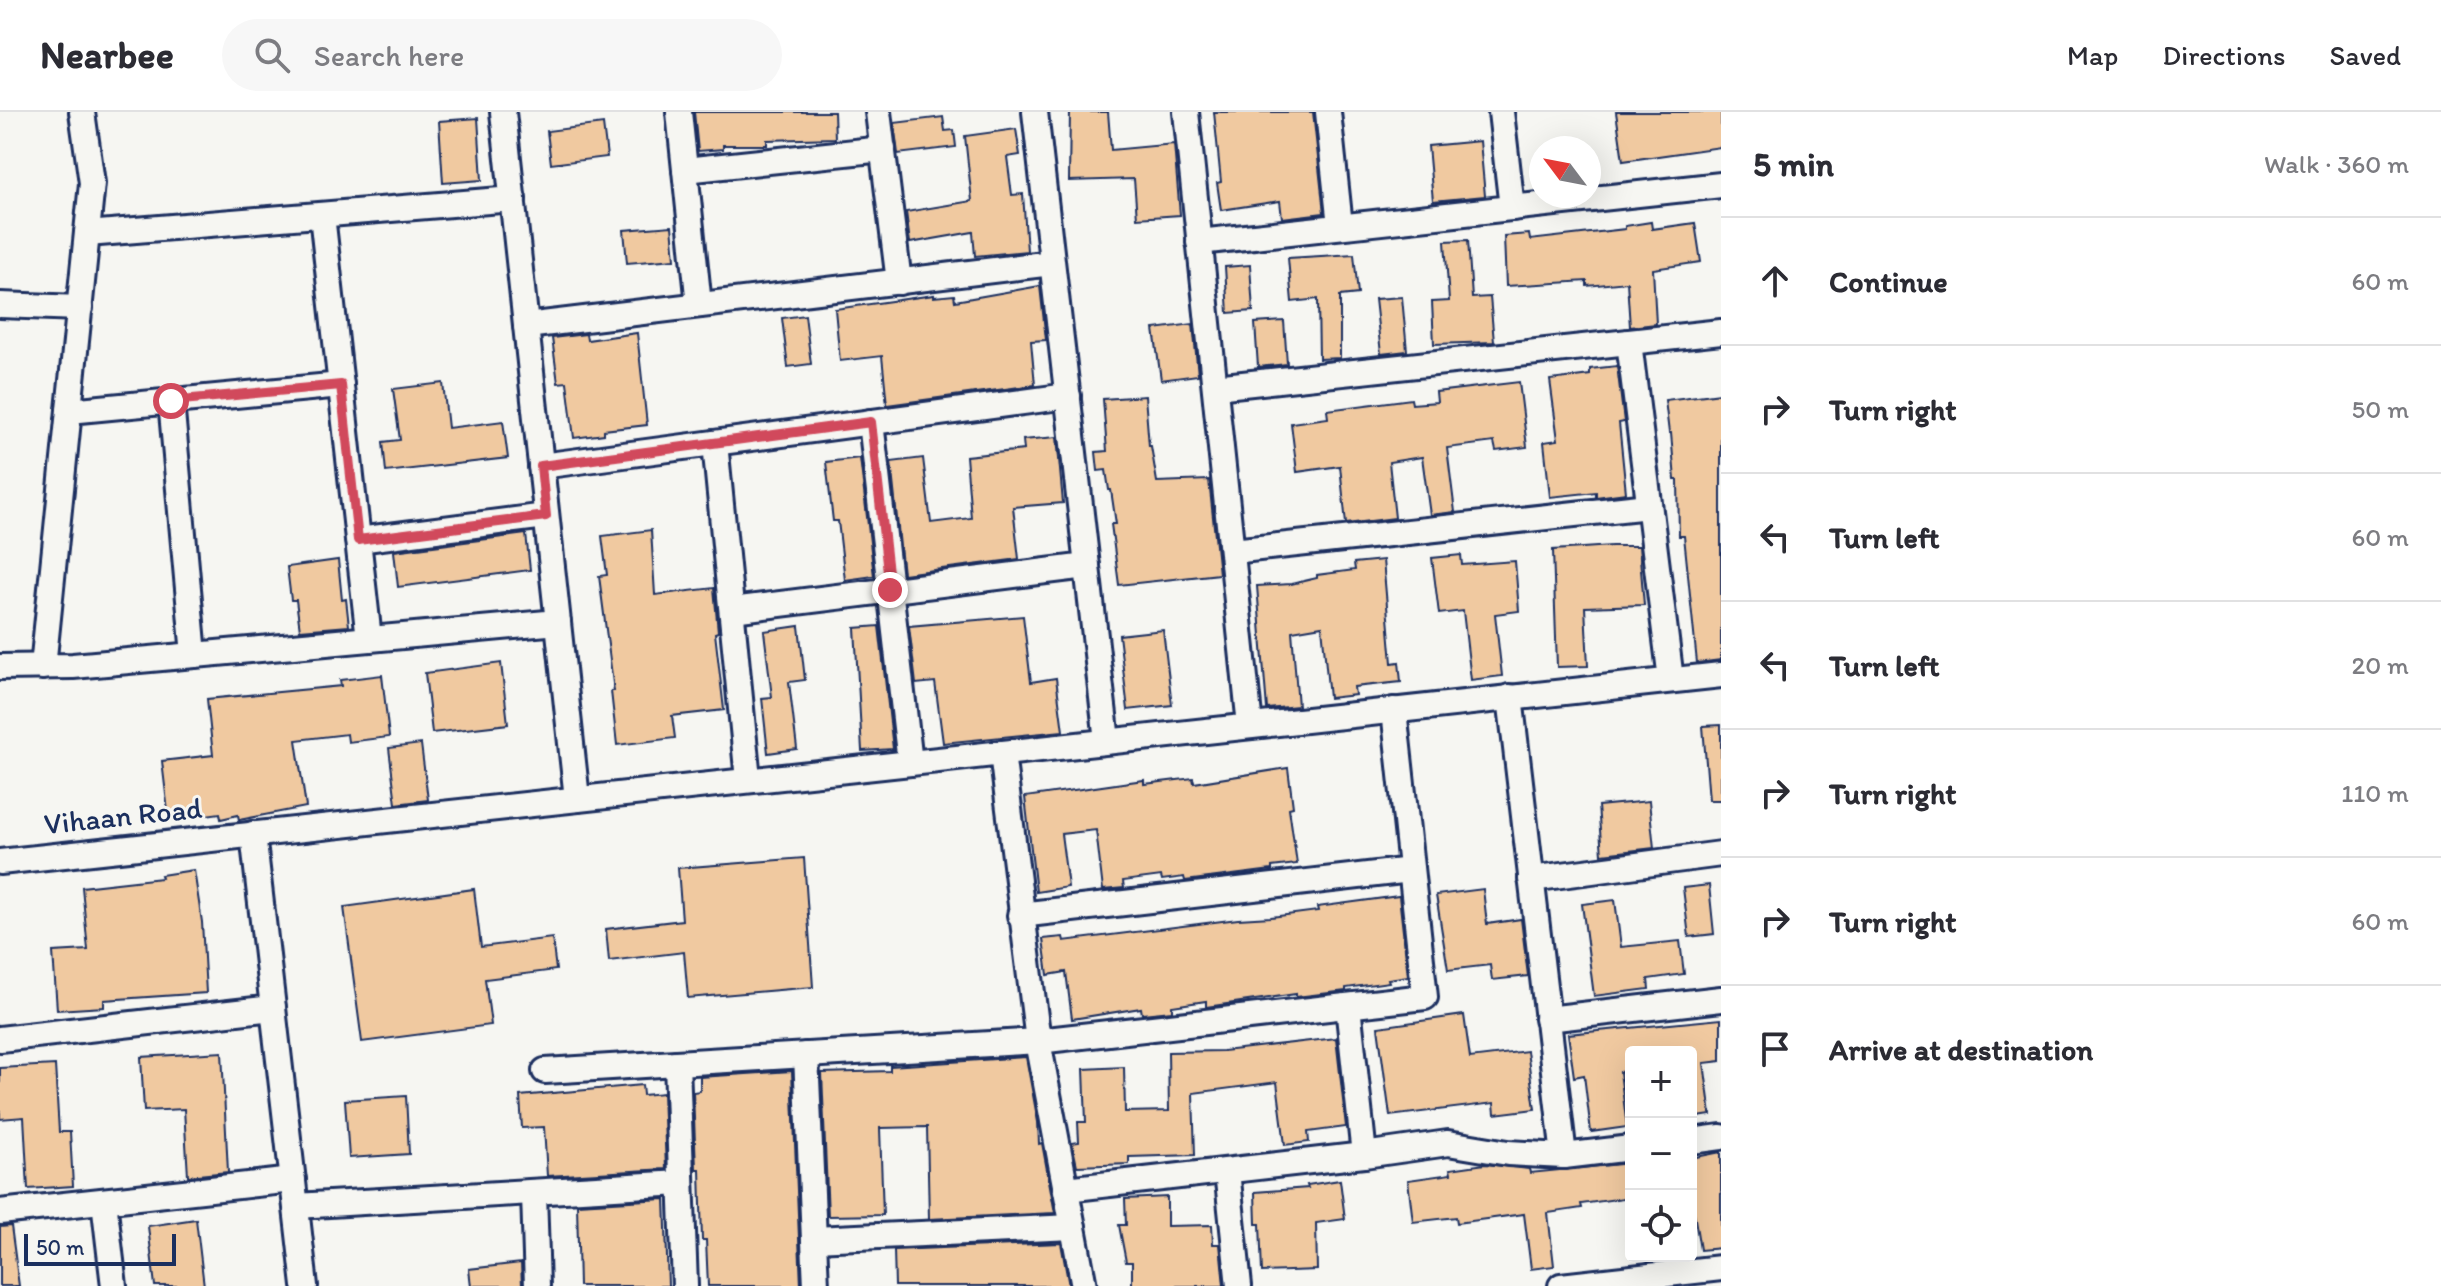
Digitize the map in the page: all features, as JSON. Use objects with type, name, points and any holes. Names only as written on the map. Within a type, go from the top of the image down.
[{"type":"street","points":[[43,667],[92,183],[82,112]]},
{"type":"street","points":[[503,112],[577,799]]},
{"type":"street","points":[[679,112],[699,305]]},
{"type":"street","points":[[878,112],[899,282]]},
{"type":"street","points":[[1035,112],[1107,741]]},
{"type":"street","points":[[1186,112],[1250,726]]},
{"type":"street","points":[[1328,112],[1340,226]]},
{"type":"street","points":[[1501,112],[1512,208]]},
{"type":"street","points":[[685,170],[883,149]]},
{"type":"street","points":[[1199,242],[1721,185]]},
{"type":"street","points":[[87,234],[513,199]]},
{"type":"street","points":[[322,215],[369,639]]},
{"type":"street","points":[[526,326],[1052,263]]},
{"type":"street","points":[[0,305],[80,308]]},
{"type":"street","points":[[1215,387],[1721,332]]},
{"type":"street","points":[[1629,342],[1671,680]]},
{"type":"street","points":[[69,411],[341,385]]},
{"type":"street","points":[[541,466],[1068,396]]},
{"type":"street","points":[[171,401],[194,655]]},
{"type":"street","points":[[871,422],[910,763]]},
{"type":"street","points":[[715,443],[748,780]]},
{"type":"street","points":[[1232,551],[1649,506]]},
{"type":"street","points":[[358,540],[546,516]]},
{"type":"street","points":[[732,610],[1087,566]]},
{"type":"street","points":[[0,667],[43,667],[194,655],[558,622]]},
{"type":"street","name":"Vihaan Road","points":[[0,862],[1721,675]]},
{"type":"street","points":[[1510,697],[1564,1156]]},
{"type":"street","points":[[545,1071],[1038,1041],[1425,997],[1394,710]]},
{"type":"street","points":[[1002,753],[1038,1041],[1084,1286]]},
{"type":"street","points":[[253,834],[305,1286]]},
{"type":"street","points":[[1531,879],[1721,854]]},
{"type":"street","points":[[1020,915],[1411,870]]},
{"type":"street","points":[[1547,1019],[1721,999]]},
{"type":"street","points":[[1348,1006],[1364,1155]]},
{"type":"street","points":[[0,1039],[273,1008]]},
{"type":"street","points":[[806,1055],[816,1286]]},
{"type":"street","points":[[677,1063],[685,1286]]},
{"type":"street","points":[[1697,1140],[1721,1137]]},
{"type":"street","points":[[1066,1189],[1448,1143],[1508,1153],[1564,1156],[1625,1149]]},
{"type":"street","points":[[1227,1171],[1239,1286]]},
{"type":"street","points":[[0,1212],[293,1180]]},
{"type":"street","points":[[296,1206],[681,1183]]},
{"type":"street","points":[[534,1194],[537,1286]]},
{"type":"street","points":[[104,1201],[114,1286]]},
{"type":"street","points":[[814,1239],[1073,1227]]},
{"type":"street","points":[[1561,1286],[1721,1268]]},
{"type":"building","points":[[694,112],[834,112],[835,138],[767,140],[767,145],[723,145],[723,149],[698,151]]},
{"type":"building","points":[[1070,112],[1108,112],[1111,150],[1174,144],[1180,215],[1137,218],[1134,179],[1069,181]]},
{"type":"building","points":[[1214,112],[1313,112],[1324,213],[1282,218],[1280,201],[1221,210]]},
{"type":"building","points":[[1616,112],[1721,112],[1721,147],[1623,161]]},
{"type":"building","points":[[943,117],[945,131],[954,130],[956,147],[898,154],[894,123]]},
{"type":"building","points":[[478,118],[482,180],[443,183],[439,121]]},
{"type":"building","points":[[603,124],[607,157],[551,164],[547,131]]},
{"type":"building","points":[[1016,129],[1020,155],[1007,157],[1012,195],[1023,194],[1027,251],[975,256],[973,232],[910,243],[906,212],[972,201],[965,136]]},
{"type":"building","points":[[1480,141],[1485,196],[1433,201],[1428,146]]},
{"type":"building","points":[[1651,222],[1652,229],[1695,223],[1701,262],[1653,269],[1656,324],[1630,327],[1627,282],[1587,286],[1587,281],[1506,286],[1504,236],[1529,234],[1530,240],[1625,229],[1625,226]]},
{"type":"building","points":[[672,226],[675,259],[627,263],[624,230]]},
{"type":"building","points":[[1468,240],[1472,298],[1490,297],[1494,342],[1434,344],[1432,302],[1449,301],[1445,241]]},
{"type":"building","points":[[1354,254],[1358,294],[1340,296],[1340,358],[1319,359],[1318,299],[1292,302],[1288,258]]},
{"type":"building","points":[[1250,265],[1253,311],[1228,313],[1225,267]]},
{"type":"building","points":[[1040,286],[1046,340],[1031,341],[1035,385],[887,405],[882,356],[840,361],[835,309],[934,295],[954,295],[955,301]]},
{"type":"building","points":[[1402,297],[1407,351],[1381,354],[1375,299]]},
{"type":"building","points":[[805,315],[811,364],[788,367],[782,318]]},
{"type":"building","points":[[1284,321],[1287,364],[1258,367],[1255,323]]},
{"type":"building","points":[[1193,324],[1198,375],[1161,380],[1154,329]]},
{"type":"building","points":[[637,333],[647,425],[604,430],[604,434],[574,438],[567,382],[558,383],[552,338],[586,334],[587,340]]},
{"type":"building","points":[[1617,366],[1624,422],[1619,423],[1626,493],[1596,497],[1596,492],[1550,497],[1544,442],[1558,440],[1550,380],[1590,375],[1590,369]]},
{"type":"building","points":[[1519,382],[1527,447],[1496,451],[1494,442],[1447,448],[1455,512],[1430,515],[1422,457],[1389,462],[1395,518],[1346,524],[1340,466],[1297,472],[1291,423],[1328,418],[1327,410],[1411,399],[1412,404],[1437,402],[1436,392]]},
{"type":"building","points":[[443,383],[448,428],[503,421],[508,458],[386,472],[383,442],[400,440],[393,389]]},
{"type":"building","points":[[1721,393],[1721,660],[1697,663],[1684,536],[1679,536],[1678,480],[1675,480],[1665,400]]},
{"type":"building","points":[[1145,396],[1149,446],[1157,482],[1209,480],[1219,574],[1119,585],[1111,524],[1116,524],[1111,490],[1106,470],[1098,471],[1096,452],[1107,451],[1103,399]]},
{"type":"building","points":[[1057,437],[1063,503],[1013,507],[1019,559],[903,574],[891,462],[923,458],[931,523],[971,518],[966,456],[1024,450],[1023,440]]},
{"type":"building","points":[[860,458],[874,576],[845,580],[838,521],[833,521],[826,462]]},
{"type":"building","points":[[651,530],[655,595],[714,588],[718,632],[715,633],[724,710],[672,716],[675,738],[617,745],[611,691],[614,691],[599,576],[607,575],[602,536]]},
{"type":"building","points":[[526,534],[530,570],[398,587],[394,551]]},
{"type":"building","points":[[1639,546],[1644,605],[1585,607],[1588,666],[1557,667],[1553,550]]},
{"type":"building","points":[[1461,555],[1462,565],[1515,561],[1519,611],[1495,614],[1502,676],[1471,680],[1463,611],[1439,614],[1432,558]]},
{"type":"building","points":[[338,560],[342,600],[346,599],[349,626],[300,630],[296,600],[291,600],[287,567]]},
{"type":"building","points":[[1383,560],[1392,663],[1399,662],[1401,682],[1354,687],[1355,695],[1329,698],[1322,626],[1292,631],[1298,706],[1267,709],[1257,586],[1291,584],[1317,578],[1317,575],[1355,570],[1354,563]]},
{"type":"building","points":[[1023,616],[1031,682],[1056,678],[1063,731],[943,743],[935,682],[916,684],[909,626]]},
{"type":"building","points":[[799,626],[805,680],[789,682],[797,749],[768,753],[762,698],[772,697],[764,631]]},
{"type":"building","points":[[879,626],[893,749],[862,751],[855,628]]},
{"type":"building","points":[[1163,630],[1172,705],[1128,710],[1119,635]]},
{"type":"building","points":[[501,663],[508,724],[432,733],[425,673]]},
{"type":"building","points":[[382,675],[389,737],[348,742],[347,734],[296,740],[306,807],[239,820],[238,815],[221,819],[220,813],[169,820],[162,761],[213,755],[207,699],[341,686],[340,680]]},
{"type":"building","points":[[1721,725],[1721,800],[1709,800],[1703,726]]},
{"type":"building","points":[[421,744],[428,800],[396,804],[389,748]]},
{"type":"building","points":[[1288,768],[1293,807],[1289,808],[1297,864],[1185,881],[1184,877],[1162,880],[1161,876],[1123,881],[1124,888],[1103,890],[1096,830],[1061,834],[1068,887],[1036,892],[1025,797],[1144,780],[1144,784],[1193,778],[1194,783]]},
{"type":"building","points":[[1649,801],[1654,848],[1602,854],[1598,806]]},
{"type":"building","points":[[804,858],[813,987],[688,998],[684,952],[609,961],[606,929],[682,920],[678,868]]},
{"type":"building","points":[[194,870],[202,922],[206,993],[104,1000],[104,1007],[57,1010],[53,952],[88,950],[82,887],[162,878],[161,875]]},
{"type":"building","points":[[1709,885],[1714,934],[1689,937],[1683,888]]},
{"type":"building","points":[[474,889],[481,947],[552,938],[556,970],[485,979],[491,1025],[362,1042],[344,907]]},
{"type":"building","points":[[1483,889],[1487,924],[1521,919],[1528,976],[1492,980],[1490,965],[1448,970],[1436,895]]},
{"type":"building","points":[[1399,896],[1408,976],[1388,979],[1389,982],[1296,997],[1296,994],[1206,1007],[1206,1001],[1172,1006],[1172,1011],[1142,1014],[1141,1008],[1072,1019],[1066,972],[1048,975],[1043,939],[1063,937],[1064,941],[1271,917],[1318,911],[1317,907]]},
{"type":"building","points":[[1615,900],[1621,947],[1680,941],[1684,974],[1648,979],[1649,989],[1594,996],[1582,904]]},
{"type":"building","points":[[1464,1015],[1470,1058],[1527,1051],[1535,1109],[1495,1114],[1494,1103],[1390,1116],[1378,1027]]},
{"type":"building","points":[[1721,1019],[1721,1061],[1704,1063],[1711,1115],[1697,1117],[1697,1046],[1625,1046],[1625,1072],[1620,1072],[1625,1127],[1591,1132],[1584,1075],[1574,1077],[1568,1034]]},
{"type":"building","points":[[1336,1038],[1346,1127],[1308,1132],[1309,1142],[1285,1145],[1277,1082],[1193,1093],[1195,1155],[1129,1157],[1129,1164],[1077,1166],[1072,1143],[1079,1142],[1078,1122],[1086,1122],[1084,1069],[1124,1067],[1125,1112],[1169,1111],[1168,1052],[1223,1051]]},
{"type":"building","points":[[222,1052],[228,1172],[188,1176],[184,1109],[144,1111],[141,1057]]},
{"type":"building","points":[[1026,1057],[1039,1144],[1042,1143],[1055,1213],[929,1219],[927,1127],[880,1128],[883,1215],[828,1216],[822,1073],[890,1071],[890,1066]]},
{"type":"building","points":[[55,1065],[59,1132],[70,1132],[73,1186],[28,1189],[24,1117],[0,1119],[0,1068]]},
{"type":"building","points":[[792,1071],[801,1286],[708,1286],[706,1240],[702,1240],[700,1169],[696,1169],[693,1092],[700,1091],[700,1077]]},
{"type":"building","points":[[642,1085],[643,1095],[663,1093],[666,1169],[547,1176],[544,1127],[522,1128],[520,1096]]},
{"type":"building","points":[[406,1096],[409,1154],[349,1158],[345,1100]]},
{"type":"building","points":[[1721,1152],[1721,1248],[1700,1250],[1697,1157]]},
{"type":"building","points":[[1485,1164],[1529,1169],[1530,1173],[1625,1164],[1625,1198],[1581,1204],[1582,1208],[1548,1213],[1554,1266],[1531,1269],[1524,1214],[1457,1223],[1456,1217],[1413,1222],[1408,1180],[1451,1174],[1450,1169]]},
{"type":"building","points":[[1340,1180],[1345,1219],[1316,1223],[1317,1270],[1262,1272],[1255,1192],[1308,1188],[1307,1185]]},
{"type":"building","points":[[1167,1197],[1167,1226],[1212,1225],[1213,1244],[1220,1244],[1224,1286],[1132,1286],[1132,1262],[1126,1262],[1119,1225],[1126,1225],[1125,1199]]},
{"type":"building","points":[[665,1199],[668,1286],[579,1286],[577,1204]]},
{"type":"building","points":[[196,1219],[204,1286],[155,1286],[148,1226]]},
{"type":"building","points":[[11,1226],[19,1286],[0,1286],[0,1227]]},
{"type":"building","points":[[1061,1243],[1069,1286],[895,1286],[894,1250]]},
{"type":"building","points":[[521,1263],[522,1286],[471,1286],[469,1269]]},
{"type":"route","points":[[171,401],[341,385],[358,540],[546,516],[541,466],[871,422],[890,590]]}]
